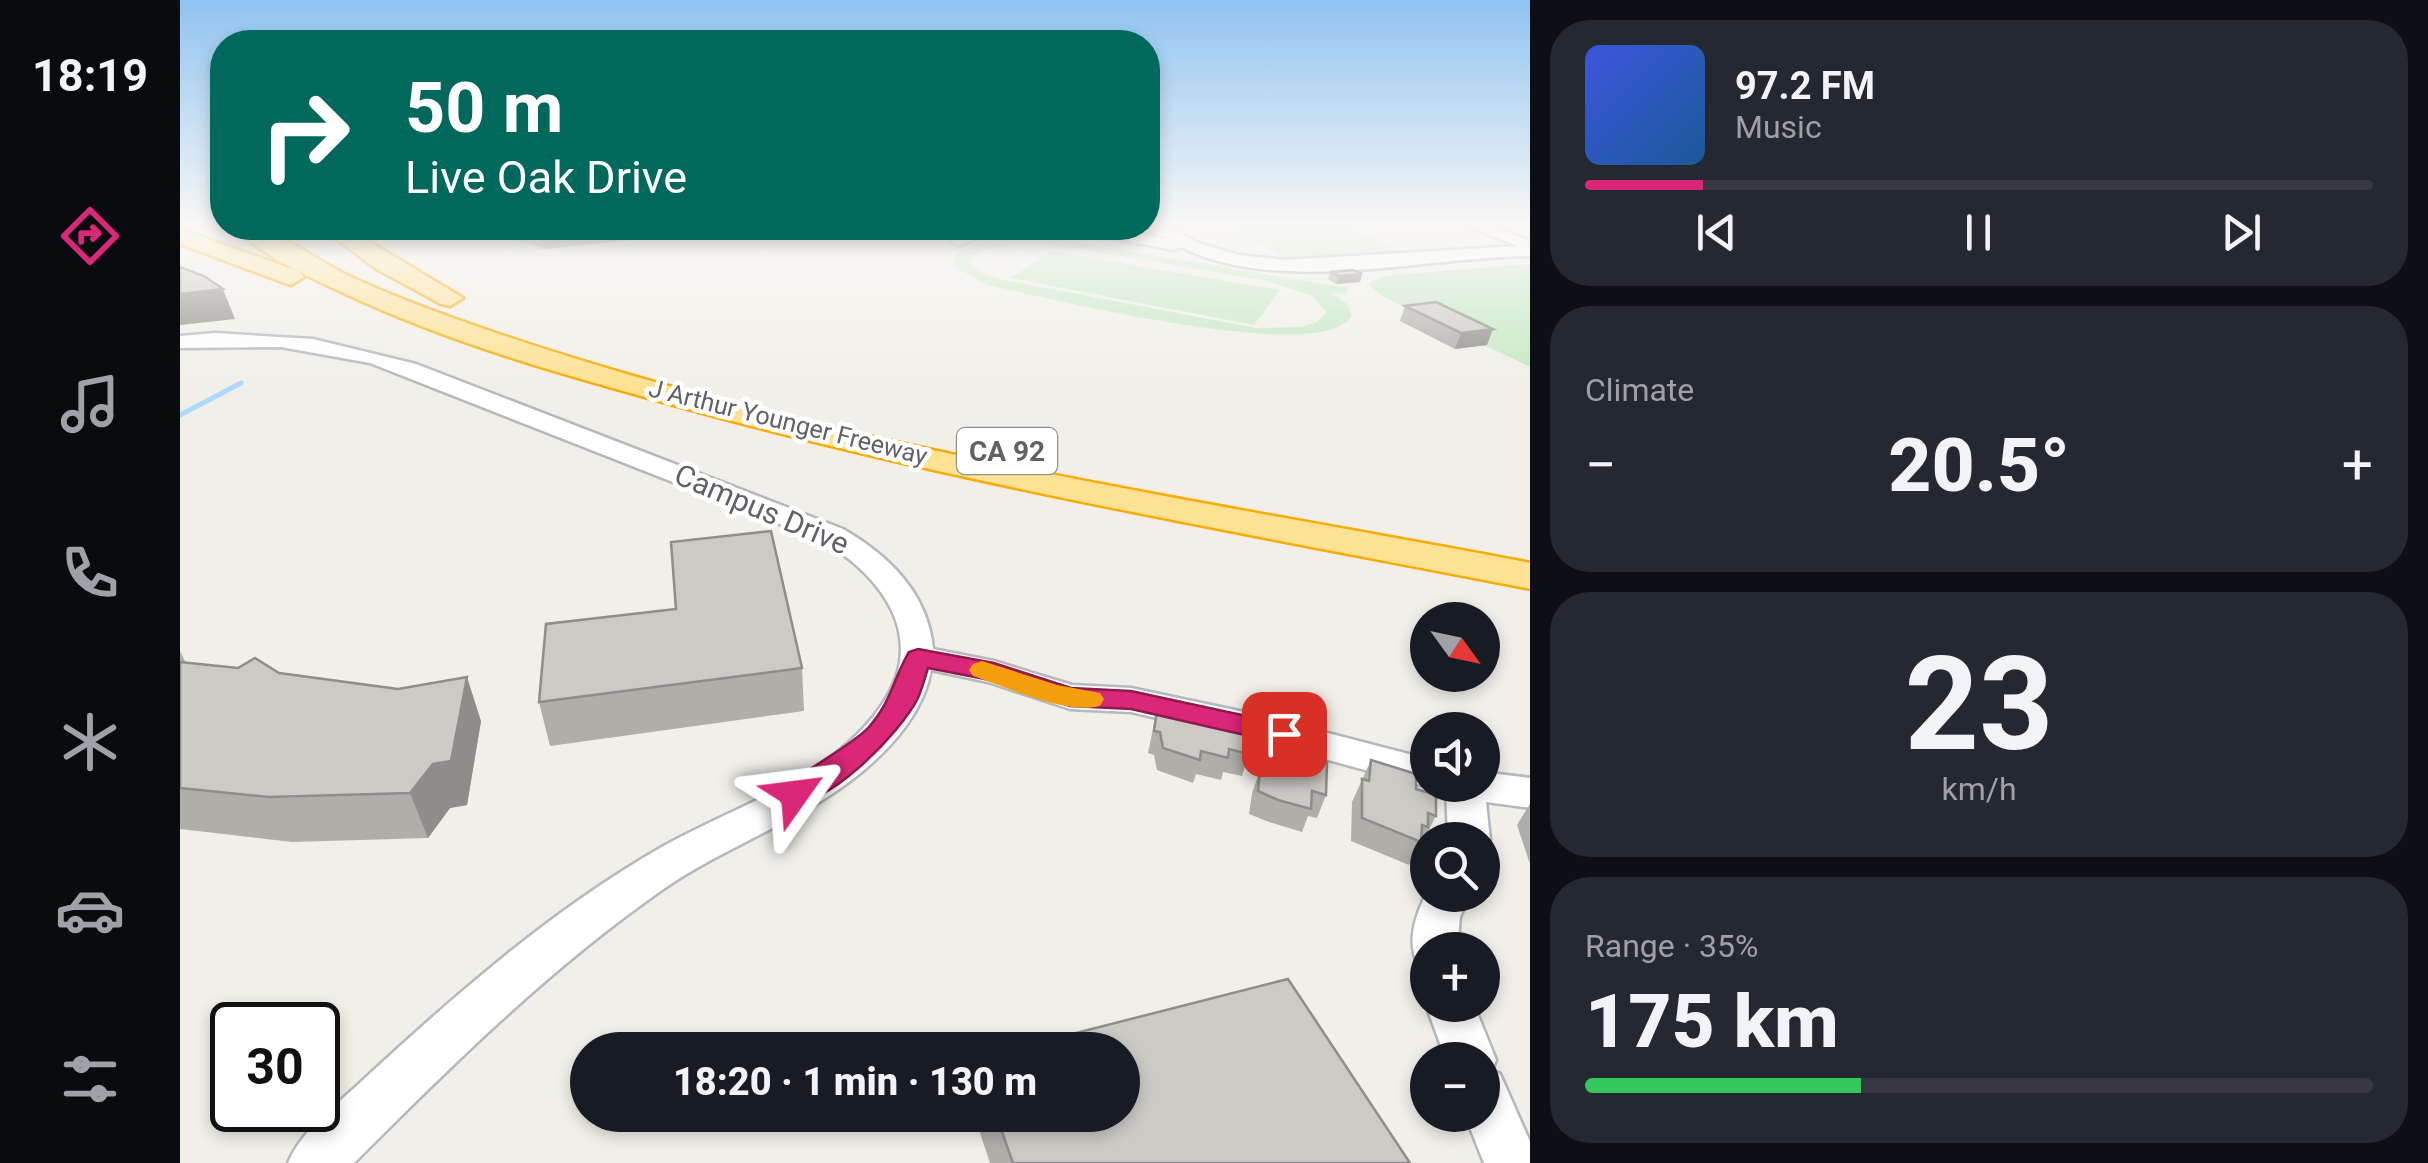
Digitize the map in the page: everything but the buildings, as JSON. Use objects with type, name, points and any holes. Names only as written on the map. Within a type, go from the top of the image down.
[{"type":"highway","points":[[292,277],[402,318],[542,356]]},
{"type":"highway","name":"J Arthur Younger Freeway","points":[[348,277],[391,302],[542,356],[722,408],[885,448],[1530,576]]},
{"type":"highway","name":"J Arthur Younger Freeway","points":[[383,277],[492,320],[698,381],[906,430],[1530,550]]},
{"type":"highway","points":[[410,277],[492,320]]},
{"type":"street","name":"Campus Drive","points":[[180,342],[247,336],[287,338],[398,365],[833,535],[873,560],[897,586],[912,615],[918,658]]},
{"type":"street","points":[[315,1163],[507,981],[649,876],[815,784],[855,755],[899,708],[918,658],[994,672],[1070,697],[1131,700],[1310,740],[1410,768]]},
{"type":"street","points":[[1500,789],[1530,793]]},
{"type":"street","points":[[1498,1132],[1511,1163]]},
{"type":"green space","points":[[973,277],[994,277],[1256,328],[1301,327],[1317,322],[1326,312],[1313,296],[1245,277],[1284,277],[1348,288],[1344,294],[1331,293],[1347,304],[1352,315],[1331,329],[1292,334],[1240,332],[1120,314],[988,285]]},
{"type":"green space","points":[[1205,277],[1280,290],[1254,325],[1011,278]]},
{"type":"green space","points":[[1380,277],[1530,277],[1530,367],[1382,296],[1368,284]]},
{"type":"waterway","points":[[180,415],[241,383]]},
{"type":"slow traffic","points":[[982,670],[1040,690],[1090,699]]},
{"type":"route","points":[[795,794],[855,755],[892,719],[906,697],[918,658],[994,672],[1070,697],[1131,700],[1284,734]]}]
